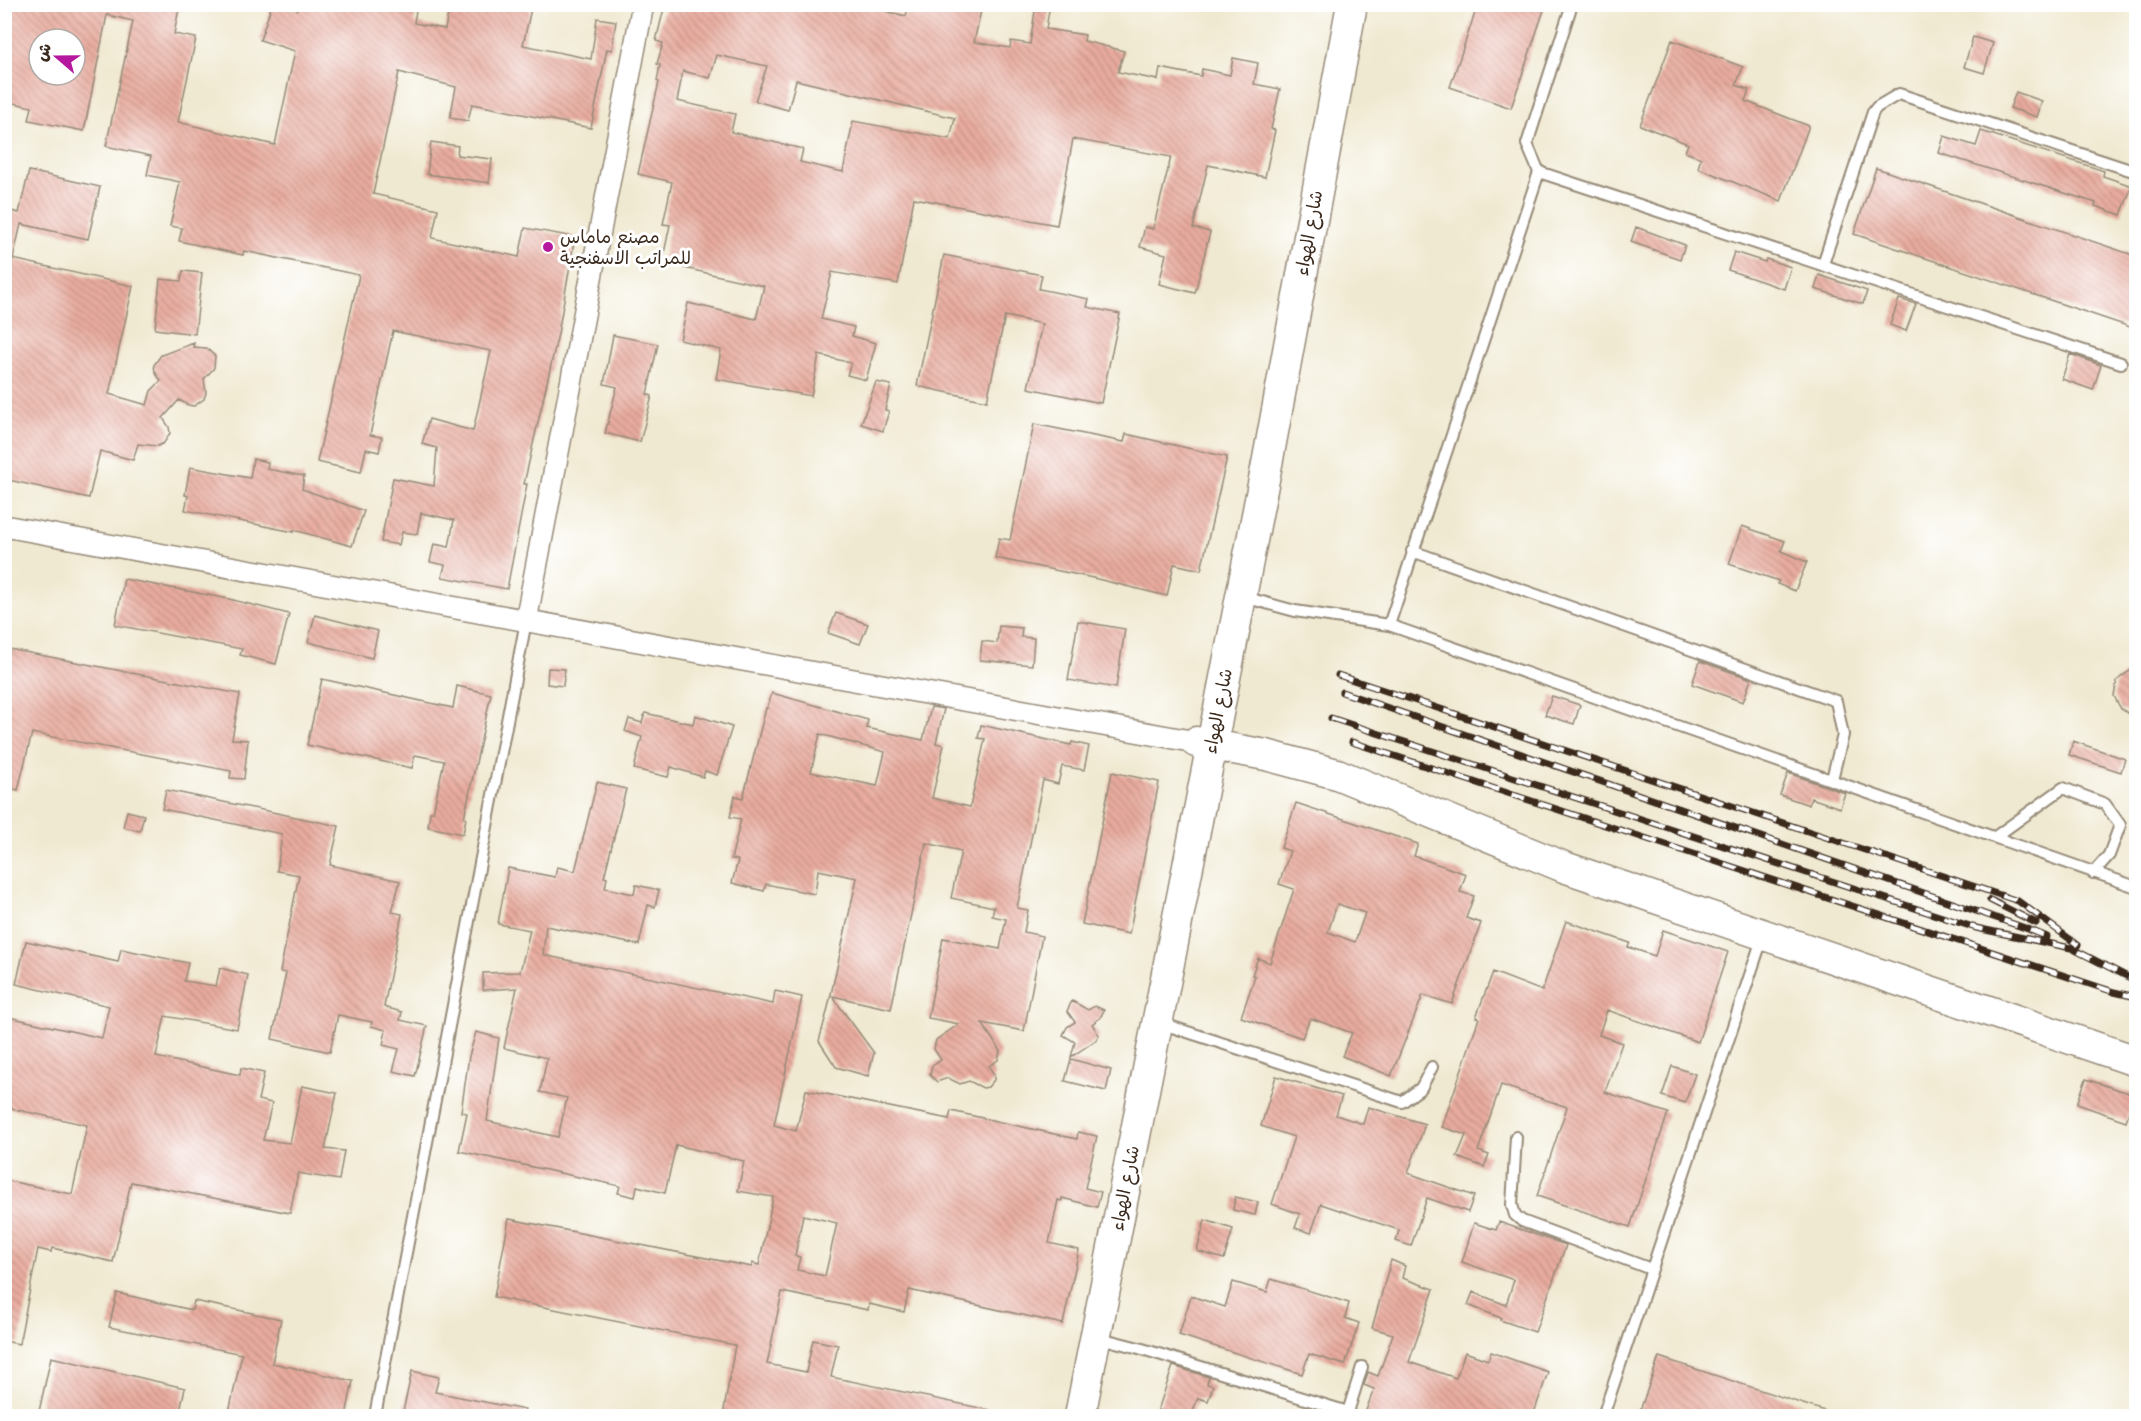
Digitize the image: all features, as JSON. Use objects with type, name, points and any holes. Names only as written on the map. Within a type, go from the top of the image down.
[{"type":"street","points":[[526,621],[643,4]]},
{"type":"street","name":"شارع الهواء","points":[[1080,1416],[1157,1022],[1204,744],[1240,597],[1352,4]]},
{"type":"street","points":[[4,526],[1266,755],[1337,774],[1564,867],[2136,1061]]},
{"type":"lane","points":[[1389,625],[1539,172],[1527,144],[1572,4]]},
{"type":"lane","points":[[1823,264],[1873,112],[1876,107],[1899,94],[2136,172]]},
{"type":"lane","points":[[1539,172],[2121,363]]},
{"type":"lane","points":[[1412,551],[1836,701],[1843,735],[1832,779]]},
{"type":"lane","points":[[1240,597],[1294,611],[1389,625],[2136,887]]},
{"type":"lane","points":[[375,1416],[526,621]]},
{"type":"lane","points":[[1995,837],[2063,788],[2105,804],[2120,825],[2109,855],[2093,873]]},
{"type":"lane","points":[[1603,1416],[1763,935]]},
{"type":"lane","points":[[1157,1022],[1402,1102],[1421,1088],[1432,1067]]},
{"type":"lane","points":[[1516,1137],[1512,1205],[1515,1215],[1522,1221],[1651,1269]]},
{"type":"lane","points":[[1096,1337],[1348,1412],[1362,1367]]},
{"type":"building","points":[[4,4],[180,4],[174,34],[196,38],[178,122],[275,145],[295,51],[260,40],[272,4],[298,10],[300,4],[417,4],[414,23],[445,29],[450,4],[532,4],[523,45],[591,59],[597,18],[616,21],[612,50],[607,49],[591,128],[472,104],[468,121],[450,118],[456,87],[399,72],[373,194],[438,209],[432,238],[519,257],[525,228],[575,237],[558,334],[524,484],[527,484],[507,589],[442,577],[445,565],[430,562],[434,544],[449,547],[454,520],[421,513],[417,534],[402,532],[399,545],[381,542],[393,478],[434,486],[437,448],[422,444],[429,419],[473,431],[491,351],[393,331],[370,435],[382,437],[379,452],[366,449],[361,472],[317,462],[359,275],[244,251],[243,255],[179,241],[182,228],[170,226],[180,182],[147,175],[151,156],[106,146],[133,21],[107,15],[84,131],[29,120],[32,107],[4,101]]},
{"type":"building","points":[[665,4],[857,4],[906,16],[909,4],[971,4],[982,6],[974,42],[1010,48],[1011,41],[1030,44],[1036,4],[1050,4],[1046,29],[1085,35],[1084,41],[1124,51],[1118,72],[1158,80],[1160,68],[1201,76],[1202,69],[1230,75],[1233,58],[1258,63],[1254,84],[1280,89],[1271,129],[1275,130],[1265,177],[1208,165],[1193,228],[1210,232],[1195,293],[1159,284],[1166,254],[1140,247],[1145,227],[1153,229],[1171,157],[1073,139],[1057,225],[914,198],[898,284],[832,272],[821,319],[854,327],[852,336],[876,343],[866,380],[847,375],[851,363],[819,355],[811,396],[716,379],[721,350],[680,340],[688,303],[756,319],[764,286],[662,263],[670,225],[663,224],[672,182],[638,174],[659,82],[657,81],[660,65],[657,64],[663,43],[656,41]],"holes":[[[717,55],[767,66],[755,101],[788,110],[796,80],[955,118],[950,139],[853,121],[843,172],[800,162],[803,149],[731,132],[735,114],[677,101],[683,71],[710,78]]]},
{"type":"building","points":[[1478,4],[1546,4],[1511,108],[1450,87]]},
{"type":"building","points":[[1973,37],[1993,43],[1984,73],[1964,67]]},
{"type":"building","points":[[1672,40],[1743,67],[1736,85],[1749,90],[1745,101],[1809,126],[1781,201],[1698,168],[1701,158],[1685,152],[1688,144],[1640,125]]},
{"type":"building","points":[[2016,92],[2042,101],[2037,117],[2010,108]]},
{"type":"building","points":[[1981,131],[2104,171],[2103,176],[2132,186],[2121,215],[2095,206],[2096,203],[1939,153],[1944,136],[1976,146]]},
{"type":"building","points":[[431,142],[458,146],[457,155],[492,159],[489,183],[427,174]]},
{"type":"building","points":[[1876,168],[2136,256],[2136,329],[1854,234]]},
{"type":"building","points":[[29,171],[100,187],[88,239],[21,224],[13,259],[133,286],[109,394],[147,405],[151,391],[161,381],[155,372],[154,365],[161,355],[194,343],[193,347],[206,348],[215,356],[214,368],[204,379],[206,393],[204,399],[194,406],[179,400],[163,418],[170,433],[164,443],[158,446],[138,444],[133,460],[100,451],[89,498],[4,479],[4,209],[19,213]]},
{"type":"building","points":[[1636,227],[1685,245],[1680,259],[1631,242]]},
{"type":"building","points":[[1734,252],[1791,267],[1784,289],[1728,270]]},
{"type":"building","points":[[944,255],[1042,275],[1039,289],[1089,299],[1087,307],[1120,314],[1101,403],[1028,388],[1042,324],[1005,316],[987,401],[917,386]]},
{"type":"building","points":[[183,271],[202,273],[195,334],[155,329],[160,279],[181,281]]},
{"type":"building","points":[[1819,275],[1867,291],[1863,304],[1815,289]]},
{"type":"building","points":[[1899,299],[1916,304],[1906,331],[1890,325]]},
{"type":"building","points":[[613,335],[658,344],[647,394],[652,396],[640,442],[605,433],[617,387],[604,384]]},
{"type":"building","points":[[2070,354],[2101,365],[2093,390],[2062,379]]},
{"type":"building","points":[[876,382],[891,385],[885,410],[889,411],[883,431],[861,424]]},
{"type":"building","points":[[1034,424],[1124,442],[1126,434],[1227,457],[1201,570],[1174,564],[1167,596],[995,558],[999,538],[1010,540]]},
{"type":"building","points":[[253,459],[268,462],[267,469],[304,476],[302,489],[364,511],[352,546],[294,530],[294,532],[185,510],[190,467],[250,478]]},
{"type":"building","points":[[1742,526],[1785,541],[1781,551],[1807,562],[1795,591],[1777,584],[1779,581],[1729,564]]},
{"type":"building","points":[[124,579],[229,599],[289,614],[276,664],[240,655],[242,649],[115,625]]},
{"type":"building","points":[[836,613],[868,624],[860,644],[828,633]]},
{"type":"building","points":[[315,615],[378,631],[372,658],[308,642]]},
{"type":"building","points":[[1078,621],[1125,629],[1116,688],[1068,680]]},
{"type":"building","points":[[999,626],[1022,628],[1021,637],[1034,638],[1032,665],[980,660],[982,641],[997,643]]},
{"type":"building","points":[[4,648],[240,694],[232,739],[248,740],[244,779],[230,778],[231,771],[32,733],[18,790],[4,787]]},
{"type":"building","points":[[1700,661],[1751,679],[1743,702],[1692,684]]},
{"type":"building","points":[[2136,667],[2136,718],[2121,709],[2114,696],[2117,681]]},
{"type":"building","points":[[548,668],[565,669],[563,686],[547,684]]},
{"type":"building","points":[[322,679],[453,708],[457,686],[491,694],[464,818],[466,818],[463,834],[428,827],[444,761],[415,755],[412,768],[307,745]]},
{"type":"building","points":[[772,693],[868,720],[866,728],[923,740],[931,707],[944,709],[936,743],[944,745],[932,798],[970,807],[985,739],[978,738],[981,725],[1071,745],[1072,742],[1089,746],[1084,770],[1062,766],[1058,784],[1043,780],[1017,908],[1028,910],[1024,932],[1042,936],[1024,1031],[982,1023],[1000,1051],[998,1060],[989,1066],[994,1080],[988,1087],[983,1088],[969,1081],[960,1084],[948,1078],[937,1082],[930,1075],[932,1066],[941,1060],[934,1049],[936,1040],[959,1024],[928,1018],[943,938],[1000,949],[1006,919],[992,916],[994,907],[951,898],[961,851],[926,843],[891,1009],[832,996],[874,1053],[868,1076],[836,1067],[819,1041],[857,878],[818,870],[815,894],[766,884],[764,891],[732,883],[738,860],[731,859],[741,819],[730,817],[735,796],[743,798]],"holes":[[[820,734],[885,752],[877,786],[811,772]]]},
{"type":"building","points":[[1552,696],[1580,705],[1574,724],[1545,715]]},
{"type":"building","points":[[645,713],[693,724],[695,715],[732,727],[717,775],[705,771],[703,777],[671,767],[668,777],[634,769],[642,737],[625,731],[629,719],[642,723]]},
{"type":"building","points":[[2073,741],[2125,759],[2121,772],[2069,755]]},
{"type":"building","points":[[1112,772],[1159,782],[1129,934],[1082,924]]},
{"type":"building","points":[[1788,773],[1845,793],[1840,808],[1811,798],[1809,805],[1780,795]]},
{"type":"building","points":[[597,782],[626,789],[604,877],[607,878],[605,888],[634,894],[636,885],[659,890],[655,907],[648,905],[639,945],[546,926],[543,955],[773,1004],[775,991],[802,997],[774,1125],[796,1131],[806,1090],[949,1119],[951,1111],[1077,1139],[1078,1132],[1097,1136],[1085,1188],[1101,1192],[1097,1207],[1062,1198],[1062,1201],[1058,1200],[1049,1243],[1079,1250],[1063,1324],[909,1290],[904,1312],[869,1304],[868,1310],[782,1292],[767,1364],[806,1372],[813,1340],[838,1345],[831,1377],[990,1410],[989,1416],[723,1416],[735,1345],[494,1297],[509,1219],[752,1267],[752,1263],[759,1265],[773,1197],[738,1191],[744,1161],[676,1145],[665,1193],[637,1186],[635,1197],[618,1193],[620,1186],[459,1151],[467,1113],[461,1112],[469,1056],[476,1032],[499,1038],[487,1121],[558,1137],[567,1098],[540,1092],[547,1058],[504,1048],[517,988],[483,990],[483,973],[520,972],[530,930],[498,924],[508,868],[555,877],[557,867],[575,871]],"holes":[[[803,1215],[837,1223],[825,1276],[797,1270],[800,1257],[795,1256]]]},
{"type":"building","points":[[166,790],[339,826],[330,865],[400,881],[392,912],[402,914],[384,1007],[402,1012],[400,1020],[427,1026],[415,1076],[393,1071],[399,1049],[383,1045],[386,1030],[371,1026],[372,1022],[338,1015],[330,1052],[272,1039],[286,973],[280,972],[299,875],[277,871],[282,834],[162,809]]},
{"type":"building","points":[[1296,803],[1418,844],[1414,856],[1466,874],[1460,892],[1474,896],[1466,918],[1481,923],[1452,1004],[1423,995],[1391,1076],[1342,1056],[1352,1033],[1310,1018],[1302,1038],[1241,1017],[1255,976],[1252,975],[1258,958],[1270,963],[1294,889],[1279,884],[1290,851],[1281,848]],"holes":[[[1337,904],[1365,913],[1355,942],[1328,932]]]},
{"type":"building","points":[[127,811],[144,815],[140,831],[123,827]]},
{"type":"building","points":[[1566,921],[1630,943],[1628,947],[1655,956],[1663,930],[1728,952],[1698,1042],[1607,1010],[1599,1035],[1622,1043],[1605,1092],[1668,1113],[1630,1227],[1537,1196],[1567,1107],[1501,1085],[1478,1151],[1489,1155],[1484,1167],[1457,1157],[1466,1135],[1442,1127],[1479,1018],[1476,1017],[1493,972],[1542,991]]},
{"type":"building","points":[[26,941],[118,962],[121,949],[188,963],[184,981],[216,986],[220,968],[248,975],[237,1029],[165,1016],[156,1057],[240,1075],[241,1068],[264,1073],[258,1100],[272,1103],[263,1140],[290,1143],[302,1086],[337,1093],[325,1149],[344,1151],[339,1180],[298,1173],[290,1213],[131,1182],[113,1262],[52,1248],[51,1252],[38,1249],[19,1344],[4,1341],[4,1180],[72,1194],[87,1125],[4,1107],[4,1016],[102,1038],[109,1006],[16,984]]},
{"type":"building","points":[[1072,1001],[1088,1010],[1095,1006],[1104,1010],[1100,1018],[1092,1024],[1099,1035],[1096,1040],[1071,1057],[1075,1042],[1063,1035],[1067,1027],[1075,1022],[1067,1011]]},
{"type":"building","points":[[1071,1059],[1111,1070],[1106,1091],[1065,1081]]},
{"type":"building","points":[[1672,1066],[1695,1074],[1685,1103],[1662,1096]]},
{"type":"building","points":[[1276,1076],[1342,1096],[1336,1115],[1363,1124],[1368,1107],[1425,1124],[1408,1173],[1474,1196],[1468,1212],[1427,1198],[1411,1246],[1396,1241],[1399,1230],[1321,1204],[1311,1233],[1295,1228],[1300,1214],[1272,1204],[1294,1137],[1261,1126]]},
{"type":"building","points":[[2086,1079],[2135,1095],[2126,1121],[2077,1104]]},
{"type":"building","points":[[1235,1197],[1258,1202],[1255,1215],[1233,1210]]},
{"type":"building","points":[[1205,1220],[1233,1229],[1224,1259],[1197,1251]]},
{"type":"building","points":[[1499,1222],[1566,1245],[1535,1332],[1500,1320],[1501,1318],[1468,1305],[1473,1292],[1506,1305],[1514,1280],[1462,1262],[1474,1223],[1496,1230]]},
{"type":"building","points":[[1391,1260],[1405,1266],[1402,1278],[1434,1289],[1409,1362],[1456,1378],[1465,1352],[1488,1360],[1491,1352],[1548,1372],[1533,1416],[1477,1416],[1465,1412],[1463,1416],[1438,1416],[1427,1413],[1425,1416],[1364,1416],[1374,1389],[1364,1385],[1368,1372],[1378,1376],[1393,1334],[1372,1328]]},
{"type":"building","points":[[1271,1279],[1349,1303],[1345,1318],[1359,1323],[1345,1365],[1309,1354],[1302,1374],[1179,1335],[1191,1296],[1225,1307],[1233,1282],[1267,1292]]},
{"type":"building","points":[[117,1293],[192,1310],[194,1301],[281,1319],[272,1363],[353,1381],[346,1416],[249,1416],[229,1412],[242,1354],[109,1327]]},
{"type":"building","points":[[51,1357],[185,1388],[179,1416],[38,1416]]},
{"type":"building","points":[[1659,1357],[1834,1414],[1834,1416],[1638,1416]]},
{"type":"building","points":[[1173,1366],[1209,1377],[1207,1384],[1213,1386],[1208,1401],[1198,1398],[1191,1416],[1177,1416],[1158,1410]]},
{"type":"building","points":[[412,1371],[439,1377],[435,1392],[525,1410],[525,1416],[402,1416]]},
{"type":"railway","points":[[1338,675],[2018,901],[2078,945]]},
{"type":"railway","points":[[1342,692],[2047,937]]},
{"type":"railway","points":[[1331,718],[1976,928],[2071,948],[2136,981]]},
{"type":"railway","points":[[1352,742],[2114,992],[2136,997]]},
{"type":"railway","points":[[1990,900],[2036,923]]},
{"type":"place","name":"مصنع ماماس للمراتب الاسفنجية","points":[[548,247]]}]
